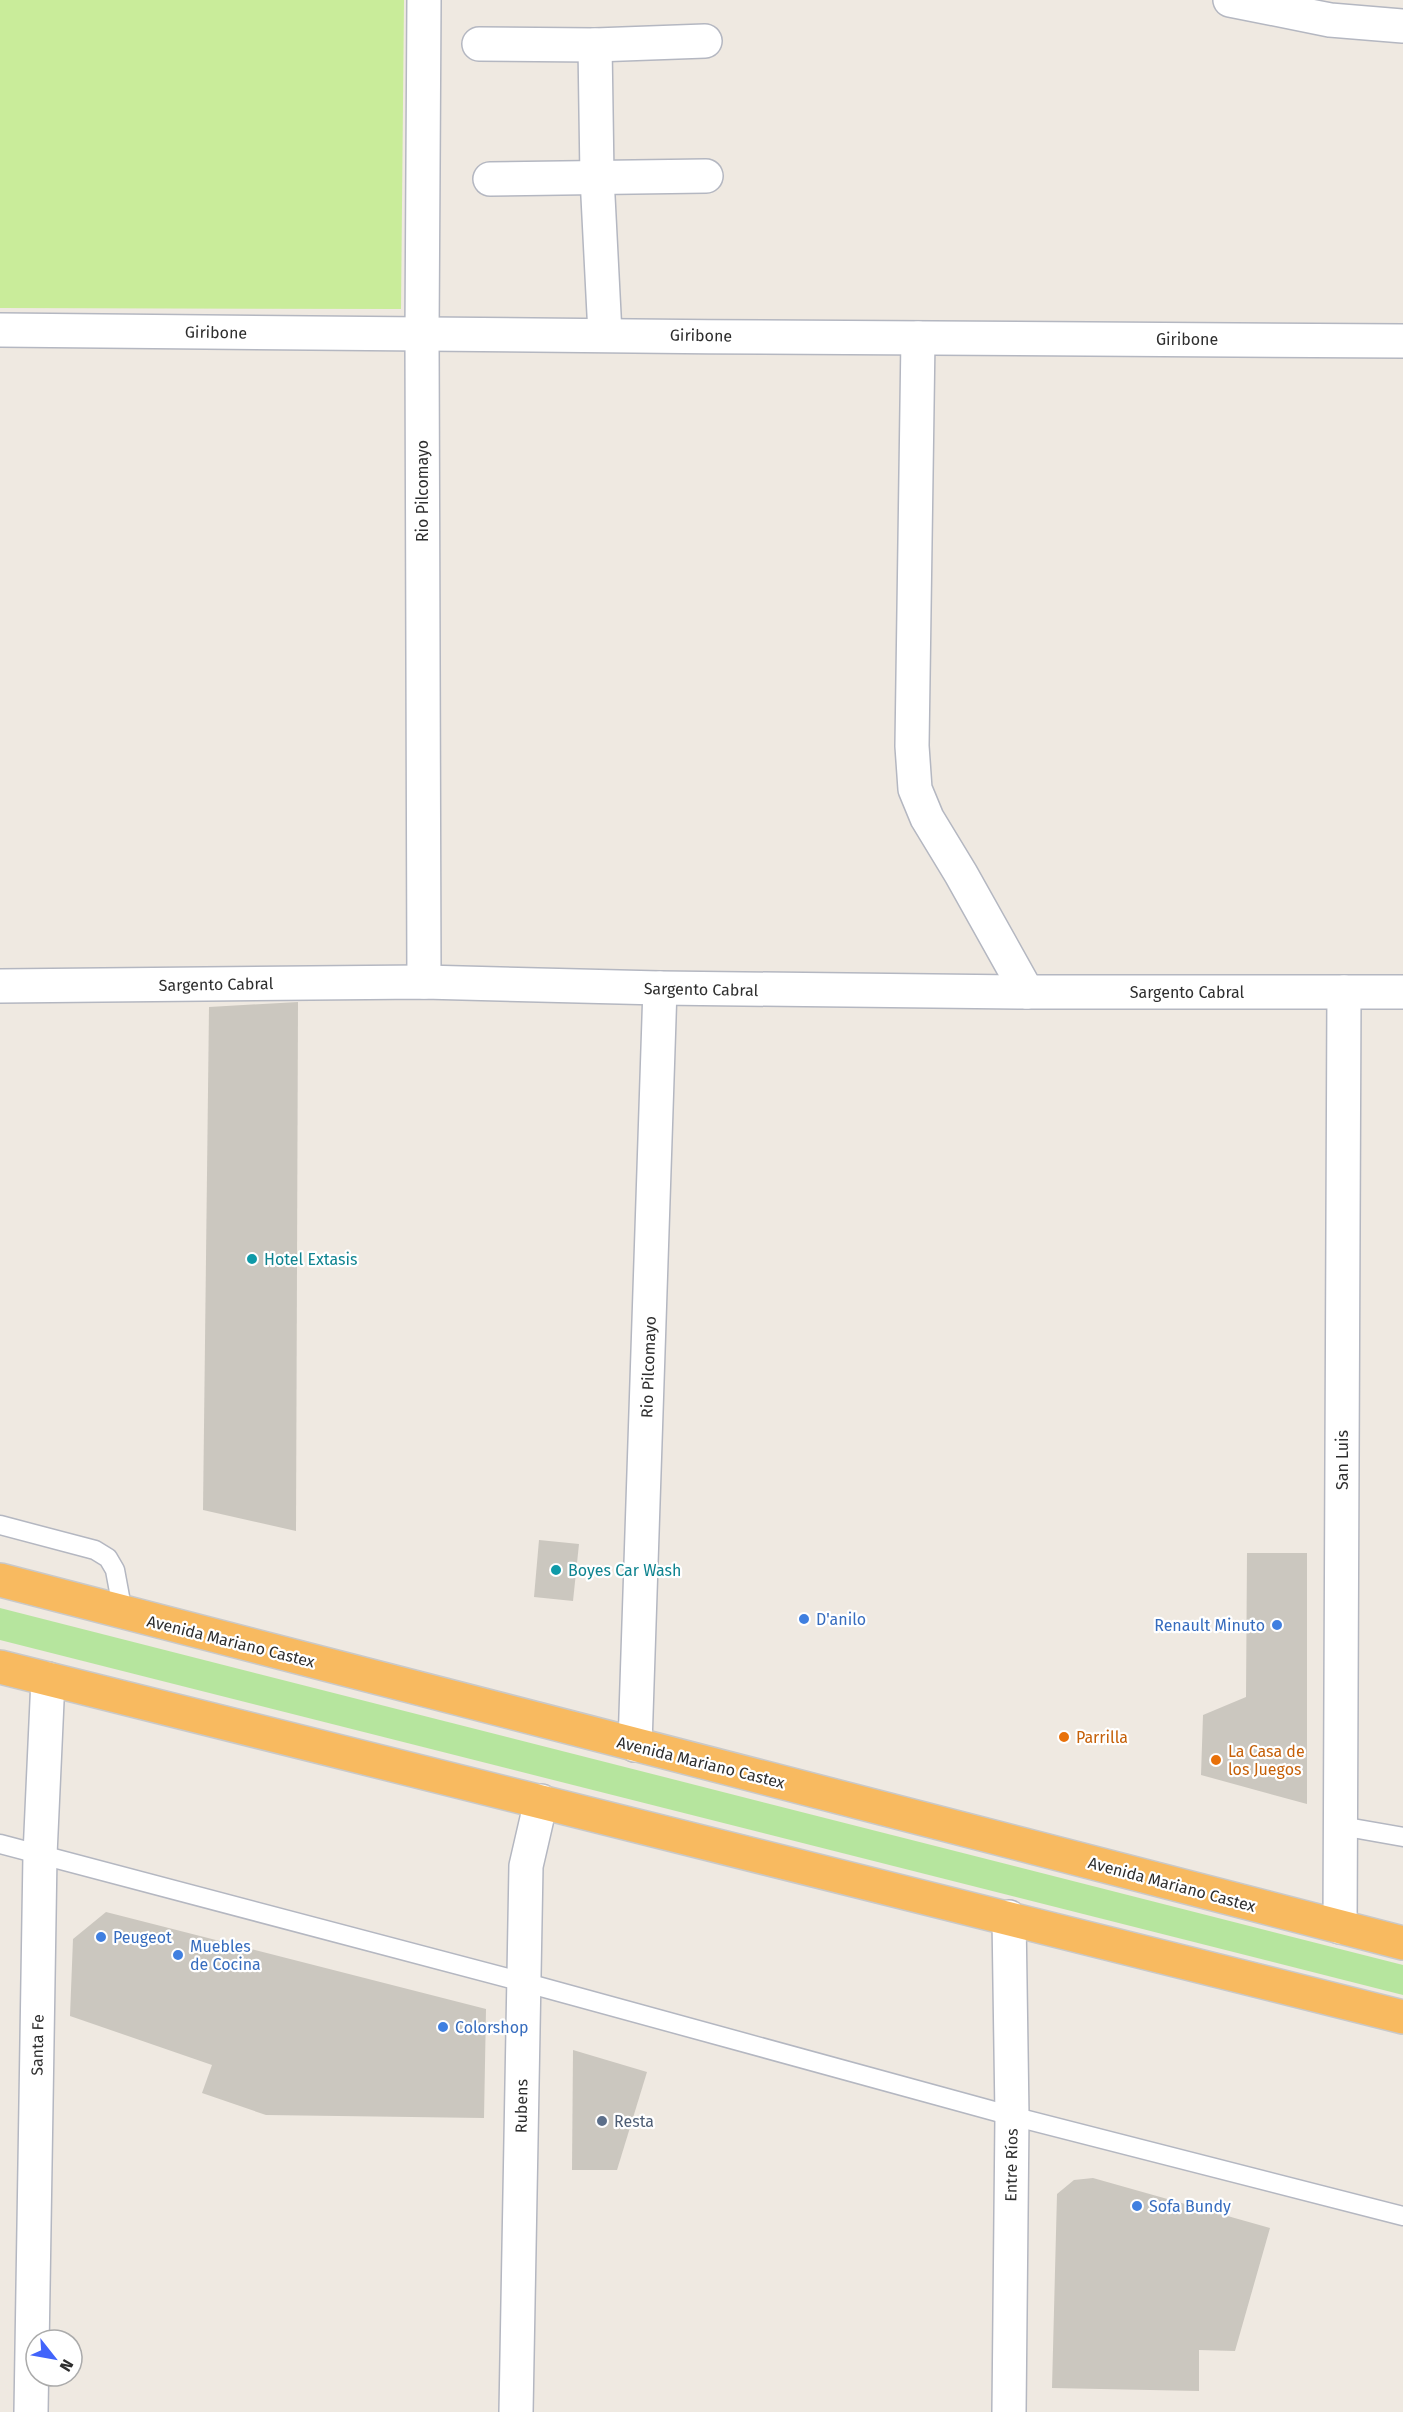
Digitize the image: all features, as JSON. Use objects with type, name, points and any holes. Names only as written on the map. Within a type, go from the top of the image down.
[{"type":"highway","name":"Avenida Mariano Castex","points":[[0,1580],[1403,1943]]},
{"type":"highway","points":[[0,1667],[1403,2017]]},
{"type":"street","name":"Rio Pilcomayo","points":[[424,0],[422,335],[424,982]]},
{"type":"street","points":[[1230,0],[1330,20],[1403,26]]},
{"type":"street","points":[[479,44],[595,45],[705,41]]},
{"type":"street","points":[[595,45],[597,177],[605,334]]},
{"type":"street","points":[[490,179],[706,176]]},
{"type":"street","name":"Giribone","points":[[0,330],[422,335],[605,334],[1403,340]]},
{"type":"street","points":[[918,338],[912,746],[915,789],[927,818],[1027,992]]},
{"type":"street","name":"Sargento Cabral","points":[[0,986],[424,982],[660,988],[1027,992],[1403,992]]},
{"type":"street","name":"Rio Pilcomayo","points":[[635,1745],[660,988]]},
{"type":"street","name":"San Luis","points":[[1340,1927],[1344,992]]},
{"type":"street","name":"Santa Fe","points":[[31,2412],[40,1855],[48,1679]]},
{"type":"street","name":"Rubens","points":[[516,2412],[526,1866],[541,1801]]},
{"type":"street","name":"Entre Ríos","points":[[1009,1917],[1012,2116],[1009,2412]]},
{"type":"lane","points":[[0,1525],[95,1550],[108,1558],[115,1570],[123,1613]]},
{"type":"lane","points":[[1341,1826],[1403,1838]]},
{"type":"lane","points":[[0,1844],[524,1982],[1012,2116],[1403,2216]]},
{"type":"green space","points":[[0,0],[404,0],[401,309],[0,308]]},
{"type":"green space","points":[[0,1608],[1403,1965],[1403,1995],[0,1640]]},
{"type":"building","name":"Hotel Extasis","points":[[298,1002],[296,1531],[203,1510],[209,1007]]},
{"type":"building","name":"Boyes Car Wash","points":[[539,1540],[579,1544],[573,1601],[534,1597]]},
{"type":"building","name":"Renault Minuto","points":[[1247,1553],[1307,1553],[1307,1804],[1201,1775],[1203,1715],[1246,1697]]},
{"type":"building","points":[[106,1912],[486,2009],[484,2118],[266,2115],[202,2093],[212,2065],[70,2016],[73,1939]]},
{"type":"building","name":"Resta","points":[[573,2050],[647,2072],[617,2170],[572,2170]]},
{"type":"building","points":[[1093,2178],[1270,2228],[1235,2351],[1199,2350],[1199,2391],[1052,2388],[1057,2194],[1074,2180]]},
{"type":"place","name":"Hotel Extasis","points":[[252,1259]]},
{"type":"place","name":"Boyes Car Wash","points":[[556,1570]]},
{"type":"place","name":"D'anilo","points":[[804,1619]]},
{"type":"place","name":"Renault Minuto","points":[[1277,1625]]},
{"type":"place","name":"Parrilla","points":[[1064,1737]]},
{"type":"place","name":"La Casa de los Juegos","points":[[1216,1760]]},
{"type":"place","name":"Peugeot","points":[[101,1937]]},
{"type":"place","name":"Muebles de Cocina","points":[[178,1955]]},
{"type":"place","name":"Colorshop","points":[[443,2027]]},
{"type":"place","name":"Resta","points":[[602,2121]]},
{"type":"place","name":"Sofa Bundy","points":[[1137,2206]]}]
